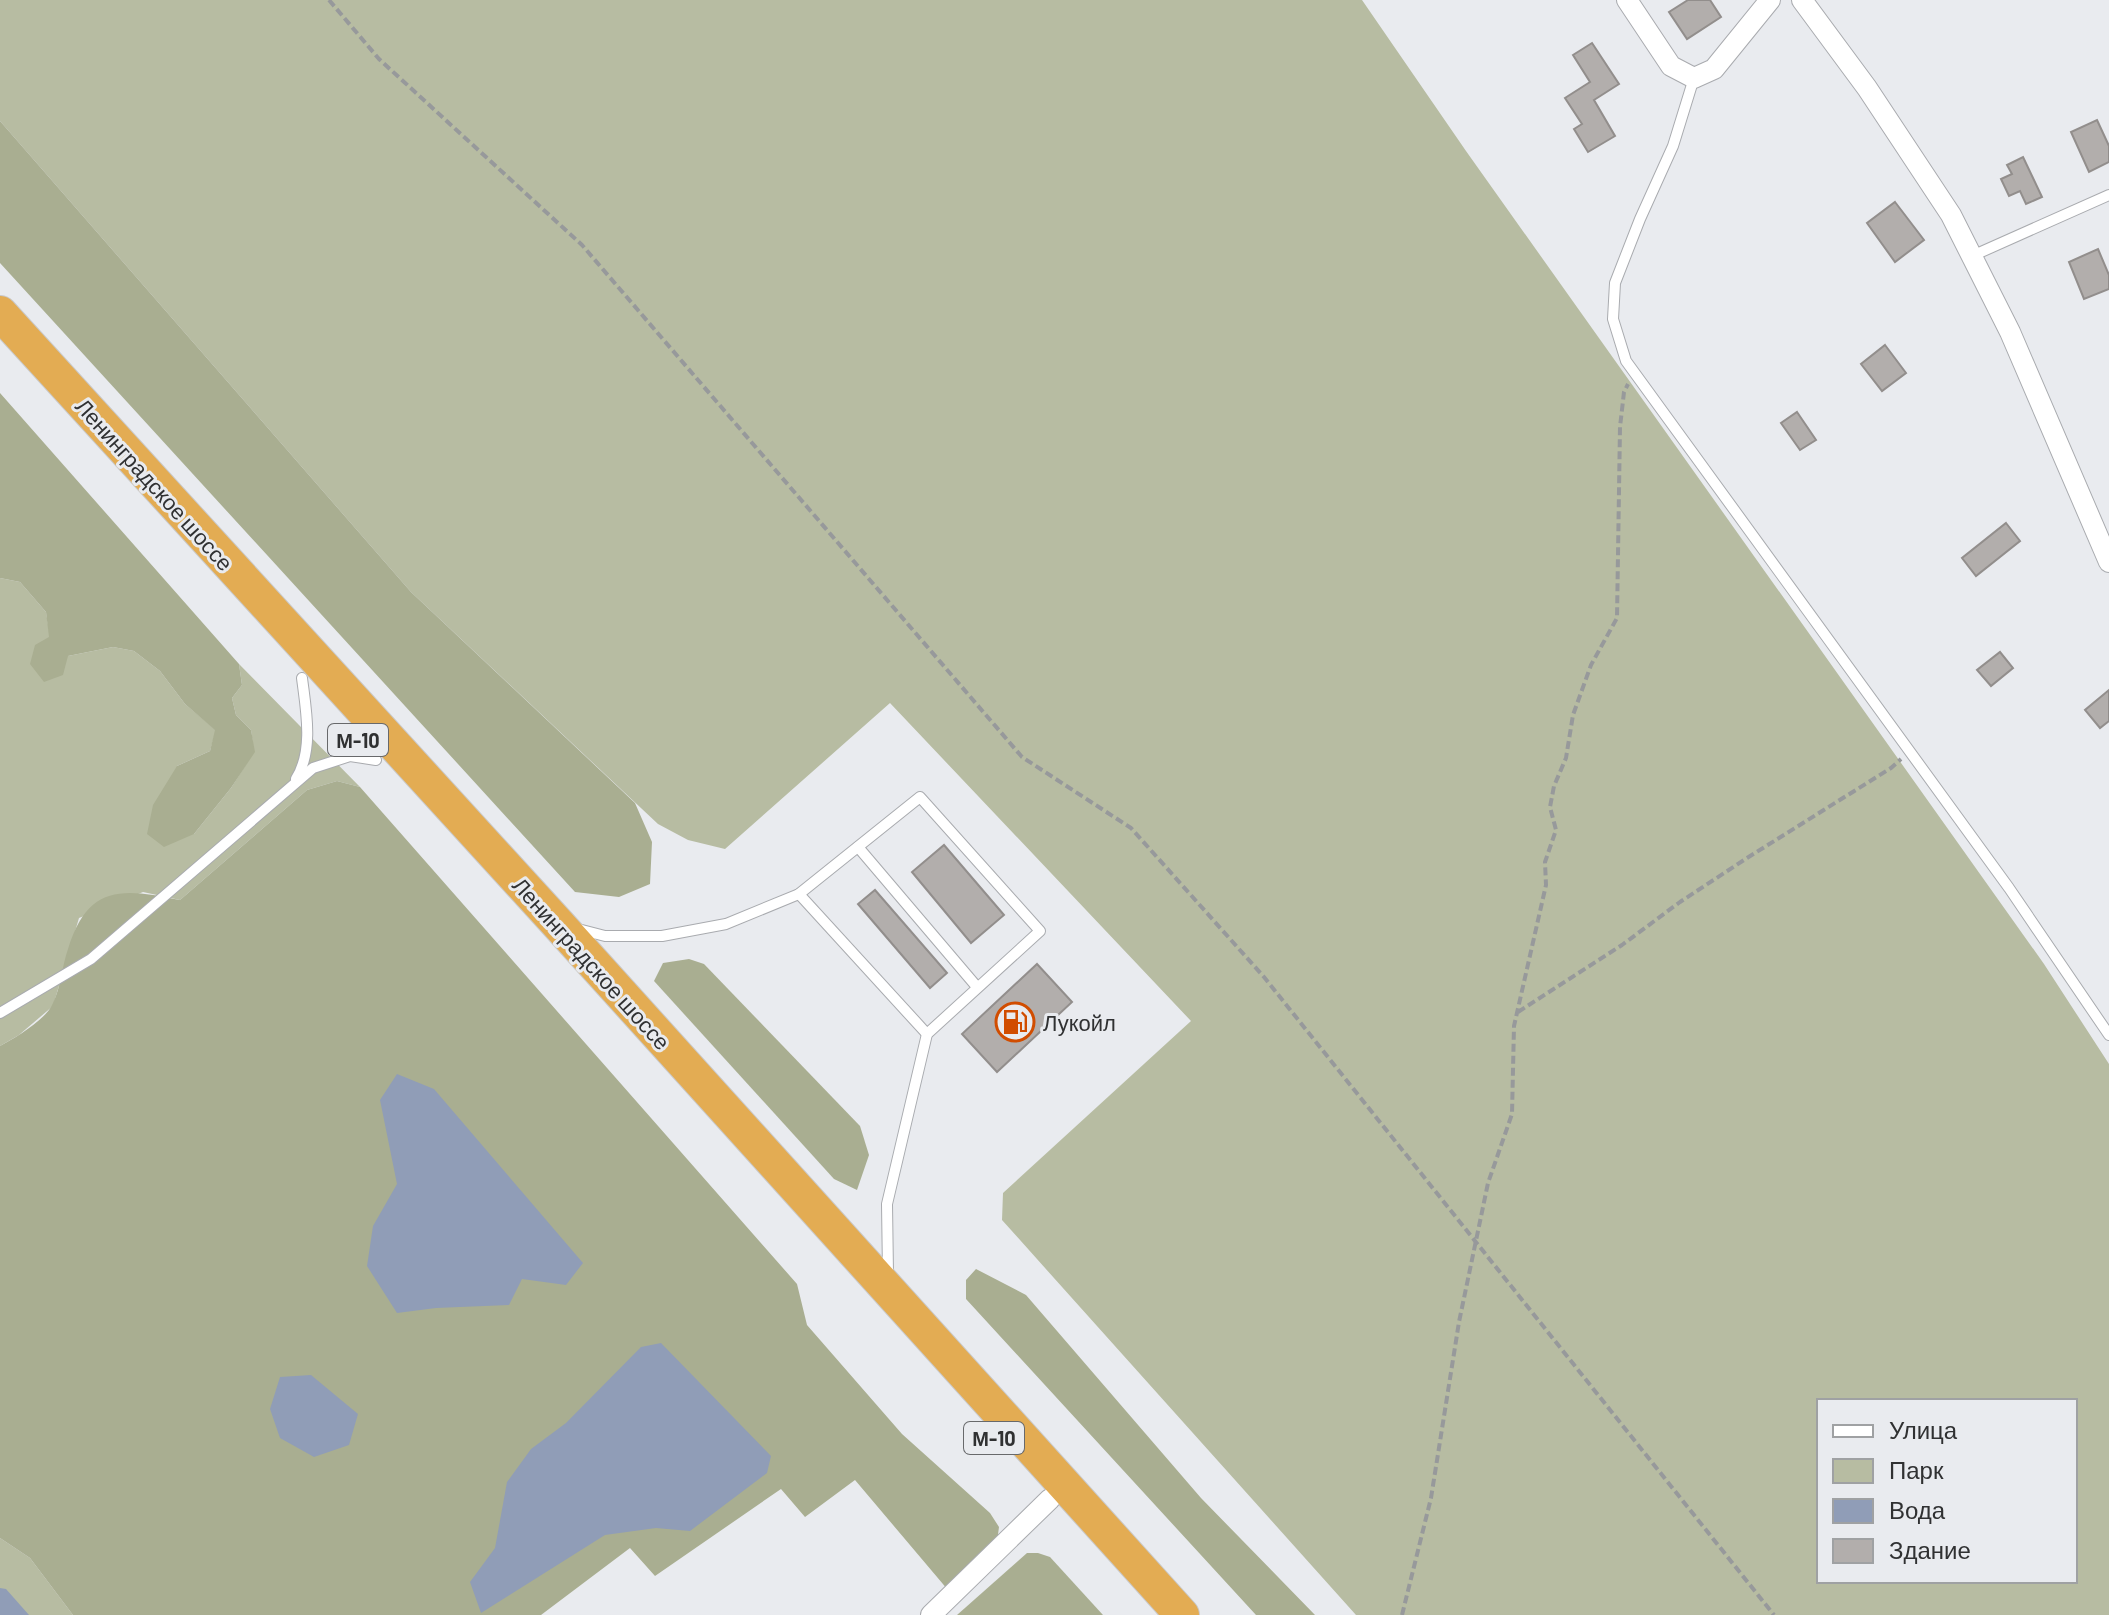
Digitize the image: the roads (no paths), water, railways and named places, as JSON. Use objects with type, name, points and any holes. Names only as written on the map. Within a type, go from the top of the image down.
[{"type":"highway","name":"Ленинградское шоссе","points":[[0,313],[558,924],[1182,1615]]},
{"type":"highway","name":"Ленинградское шоссе","points":[[0,347],[1050,1499],[1152,1615]]},
{"type":"street","points":[[1627,0],[1671,66],[1694,78],[1714,69],[1770,0]]},
{"type":"street","points":[[1802,0],[1867,88],[1951,215],[2010,332],[2109,562]]},
{"type":"street","points":[[931,1615],[1050,1499]]},
{"type":"lane","points":[[1694,78],[1673,146],[1615,283],[1613,319],[1626,361],[2009,888],[2109,1035]]},
{"type":"lane","points":[[1972,256],[2109,195]]},
{"type":"lane","points":[[291,787],[302,769],[306,752],[302,678]]},
{"type":"lane","points":[[0,1013],[91,959],[313,768],[350,756],[376,760]]},
{"type":"lane","points":[[558,924],[605,936],[662,936],[726,924],[799,894],[920,797],[1040,931],[927,1034],[887,1204],[889,1291]]},
{"type":"lane","points":[[858,847],[977,987]]},
{"type":"lane","points":[[799,894],[927,1034]]},
{"type":"water","points":[[397,1074],[434,1089],[583,1263],[566,1285],[522,1279],[509,1305],[397,1313],[367,1266],[373,1226],[397,1184],[380,1100]]},
{"type":"water","points":[[661,1343],[771,1456],[767,1473],[690,1531],[656,1528],[605,1535],[481,1613],[470,1582],[495,1548],[507,1482],[531,1449],[566,1423],[641,1347]]},
{"type":"water","points":[[311,1375],[358,1414],[349,1445],[314,1457],[280,1438],[270,1409],[280,1377]]},
{"type":"water","points":[[0,1588],[6,1589],[29,1615],[0,1615]]},
{"type":"place","name":"Лукойл","points":[[1015,1022]]}]
